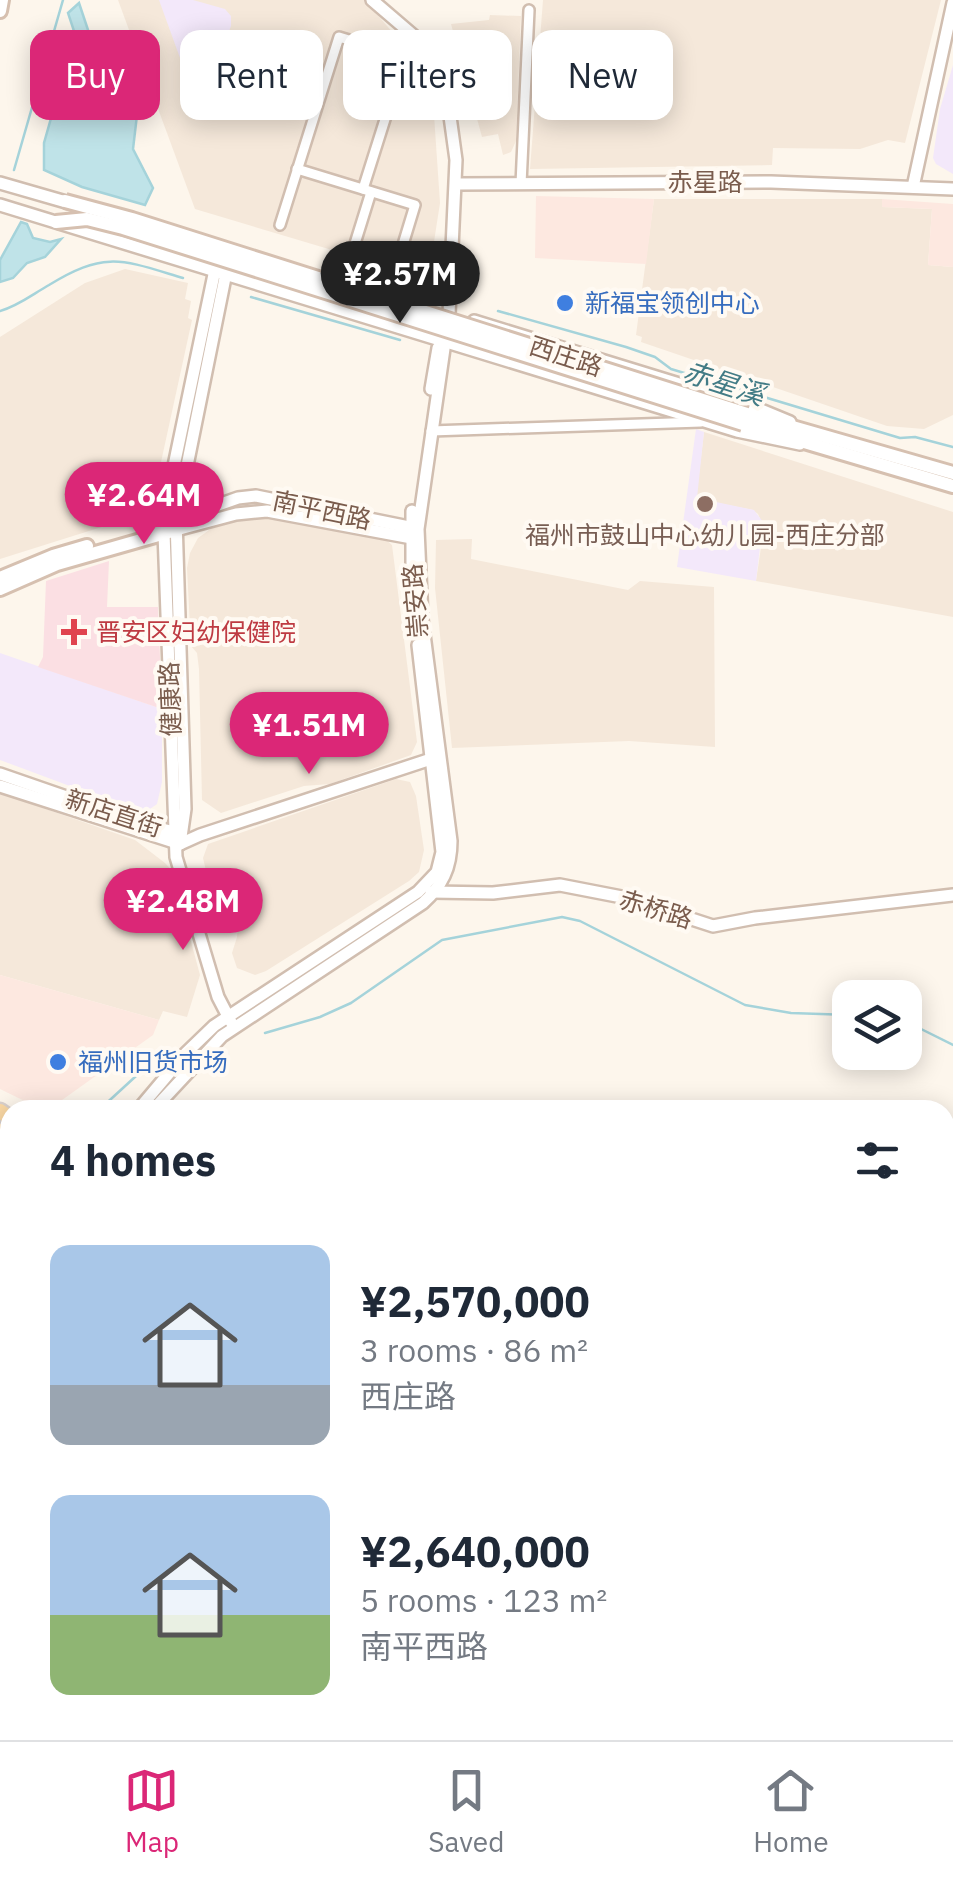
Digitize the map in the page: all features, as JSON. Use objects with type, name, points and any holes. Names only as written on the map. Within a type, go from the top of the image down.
[{"type":"main road","points":[[0,11],[2,0]]},
{"type":"main road","name":"西庄路","points":[[65,201],[745,419],[953,473]]},
{"type":"main road","points":[[56,222],[87,219],[134,231],[745,419]]},
{"type":"main road","name":"西庄路","points":[[821,440],[953,486]]},
{"type":"main road","name":"南平西路","points":[[0,578],[53,556],[170,527]]},
{"type":"main road","name":"南平西路","points":[[0,589],[57,564],[170,527]]},
{"type":"street","name":"崇安路","points":[[231,1021],[418,892],[436,872],[442,852],[413,600],[414,533],[447,313],[457,184],[449,110],[434,62],[420,42],[372,0]]},
{"type":"street","points":[[913,187],[953,4]]},
{"type":"street","points":[[520,184],[529,10]]},
{"type":"street","points":[[280,224],[339,37],[359,43],[393,94],[353,250]]},
{"type":"street","points":[[298,169],[415,205],[398,260]]},
{"type":"street","name":"赤星路","points":[[457,184],[771,182],[953,190]]},
{"type":"street","points":[[0,183],[754,406],[821,440]]},
{"type":"street","points":[[3,206],[709,422],[780,442],[821,440]]},
{"type":"street","name":"健康路","points":[[225,248],[170,527],[178,842],[215,986],[231,1021]]},
{"type":"street","name":"崇安路","points":[[146,1100],[208,1032],[423,904],[448,871],[451,841],[414,533],[443,339]]},
{"type":"street","points":[[431,430],[709,422]]},
{"type":"street","name":"南平西路","points":[[170,527],[238,498],[256,496],[414,533]]},
{"type":"street","name":"新店直街","points":[[0,786],[178,842],[430,759]]},
{"type":"street","name":"新店直街","points":[[0,774],[178,842]]},
{"type":"street","name":"赤桥路","points":[[418,892],[492,893],[560,885],[627,898],[713,926],[953,895]]},
{"type":"street","points":[[162,1100],[231,1021]]},
{"type":"shaded area","points":[[118,0],[365,0],[390,30],[343,30],[343,120],[434,120],[440,203],[429,274],[419,276],[195,209],[160,114],[160,30],[129,30]]},
{"type":"shaded area","points":[[159,0],[193,0],[225,9],[231,16],[230,30],[180,30],[180,58]]},
{"type":"shaded area","points":[[543,0],[941,0],[905,143],[888,140],[860,149],[773,148],[772,165],[530,169],[534,120],[673,120],[673,30],[541,30]]},
{"type":"shaded area","points":[[490,15],[521,16],[516,141],[511,152],[503,155],[498,134],[482,137],[477,120],[512,120],[512,30],[453,30],[451,24],[489,20]]},
{"type":"shaded area","points":[[953,65],[953,174],[933,158],[940,109]]},
{"type":"shaded area","points":[[536,196],[654,199],[646,264],[535,258]]},
{"type":"shaded area","points":[[654,199],[882,199],[882,207],[932,209],[928,265],[953,267],[953,415],[924,429],[887,426],[641,342],[642,337],[636,335]]},
{"type":"shaded area","points":[[882,199],[953,204],[953,267],[928,265],[932,209],[882,207]]},
{"type":"shaded area","points":[[125,269],[188,283],[185,299],[191,301],[188,318],[192,320],[156,485],[147,484],[143,504],[131,502],[127,519],[0,559],[0,337],[85,283]]},
{"type":"shaded area","name":"福州市鼓山中心幼儿园-西庄分部","points":[[696,429],[704,432],[697,498],[754,510],[763,522],[756,581],[677,567]]},
{"type":"shaded area","points":[[704,432],[953,512],[953,617],[756,581],[764,527],[758,514],[696,499]]},
{"type":"shaded area","points":[[261,514],[382,536],[392,545],[417,742],[411,755],[330,784],[304,786],[221,813],[202,800],[199,669],[197,653],[191,646],[187,568],[198,538],[216,525]]},
{"type":"shaded area","points":[[472,539],[471,559],[628,590],[640,581],[714,587],[715,747],[629,741],[452,748],[435,588],[436,540]]},
{"type":"shaded area","points":[[109,561],[107,607],[158,607],[162,709],[38,667],[43,657],[46,581]]},
{"type":"shaded area","points":[[0,653],[162,709],[162,782],[157,804],[147,811],[137,811],[0,760]]},
{"type":"shaded area","points":[[396,779],[410,782],[416,796],[424,850],[419,872],[266,971],[255,975],[237,968],[232,953],[241,884],[208,879],[203,858],[208,844]]},
{"type":"shaded area","points":[[0,793],[135,840],[172,871],[200,975],[187,1017],[163,1011],[159,1020],[0,975]]},
{"type":"shaded area","name":"福州旧货市场","points":[[0,975],[159,1020],[153,1035],[62,1100],[23,1100],[0,1089]]},
{"type":"water","points":[[79,3],[88,30],[74,30],[68,13]]},
{"type":"water","points":[[51,120],[136,120],[133,149],[153,188],[145,205],[82,187],[44,170],[44,143]]},
{"type":"water","points":[[21,222],[27,224],[33,238],[50,242],[61,239],[45,257],[27,263],[13,278],[0,282],[0,260]]},
{"type":"waterway","points":[[14,170],[63,0]]},
{"type":"waterway","name":"赤星溪","points":[[0,311],[69,274],[101,263],[129,263],[183,278]]},
{"type":"waterway","name":"赤星溪","points":[[251,297],[400,340]]},
{"type":"waterway","name":"赤星溪","points":[[498,311],[626,347],[655,357],[671,369],[900,438],[915,437],[953,447]]},
{"type":"waterway","points":[[265,1033],[320,1017],[351,1003],[442,940],[562,917],[580,921],[745,1005],[791,1013],[832,1014]]},
{"type":"waterway","points":[[922,1030],[953,1045]]},
{"type":"waterway","points":[[110,1100],[160,1054]]},
{"type":"place","name":"新福宝领创中心","points":[[565,303]]},
{"type":"place","name":"福州市鼓山中心幼儿园-西庄分部","points":[[705,504]]},
{"type":"place","name":"晋安区妇幼保健院","points":[[74,632]]},
{"type":"place","name":"福州旧货市场","points":[[58,1062]]}]
